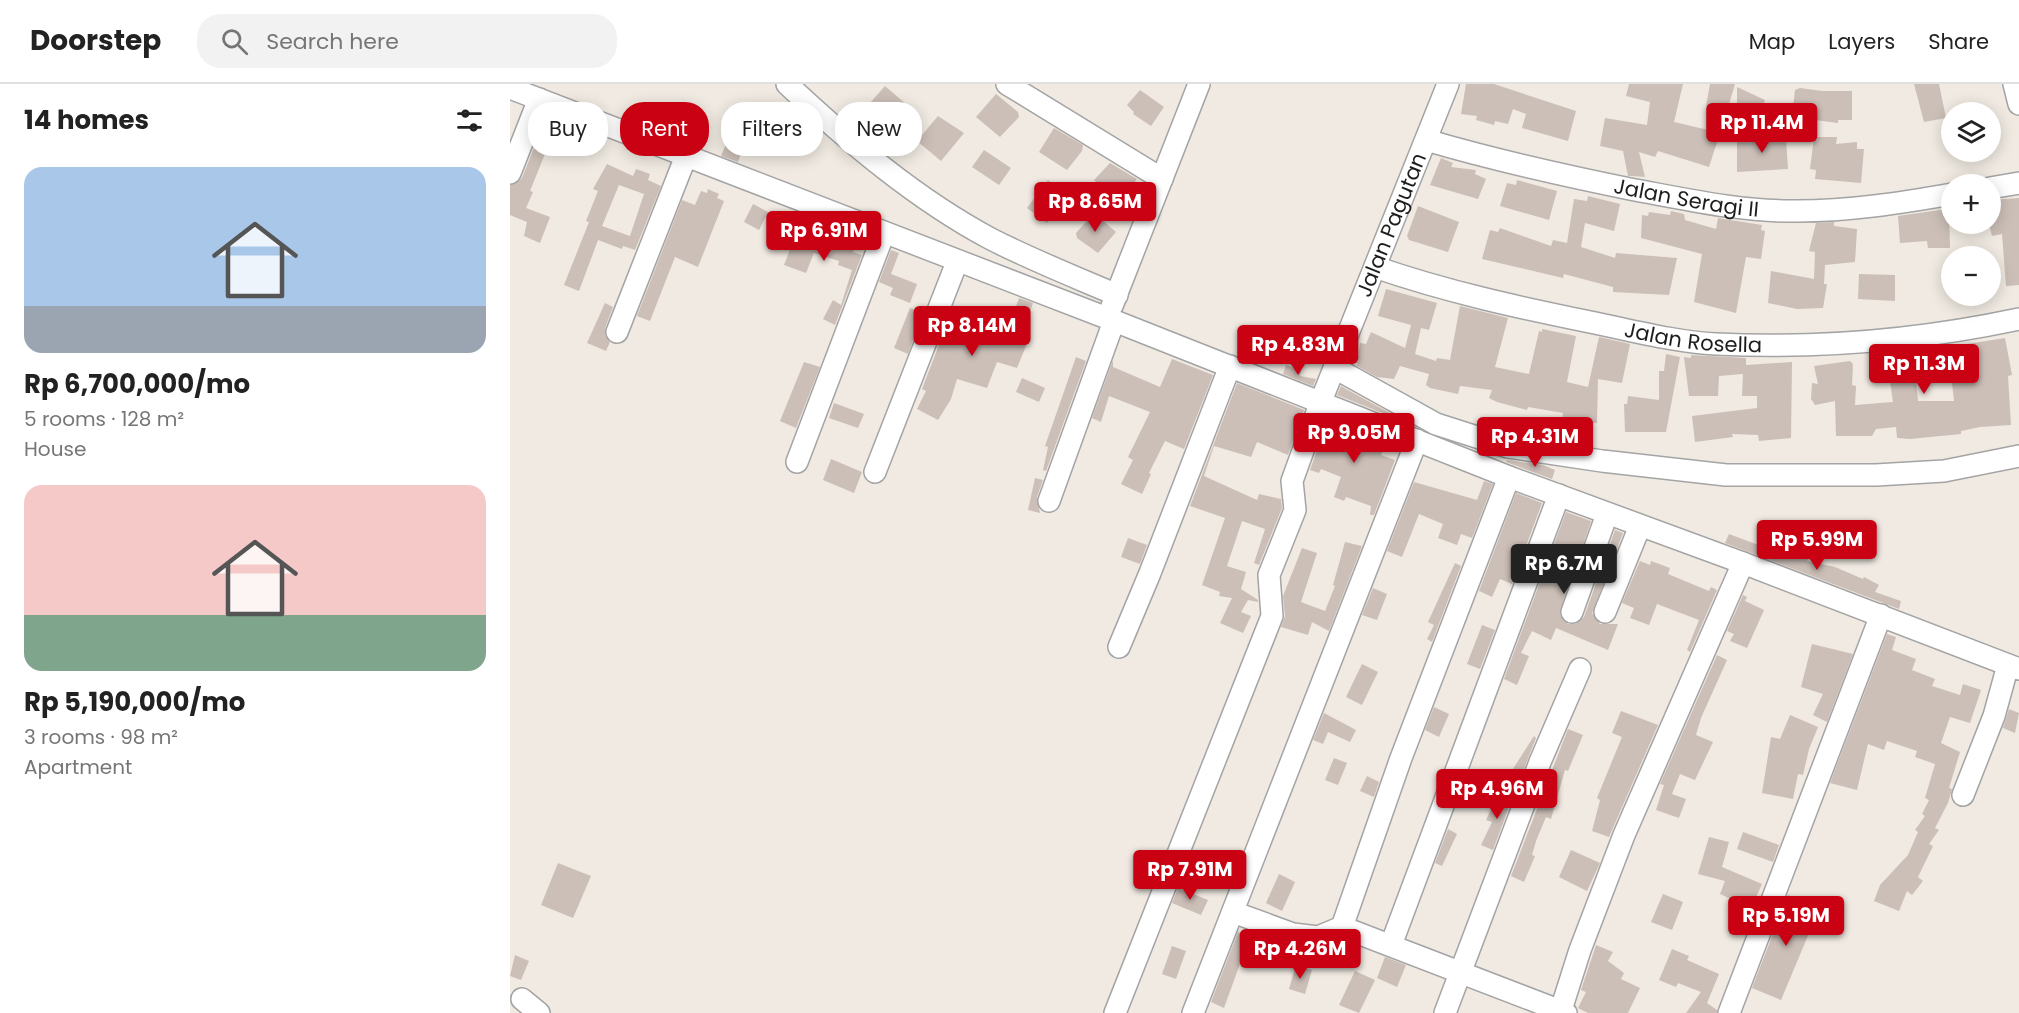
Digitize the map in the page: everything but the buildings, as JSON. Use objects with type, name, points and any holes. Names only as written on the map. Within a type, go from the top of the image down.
[{"type":"street","points":[[787,84],[891,174],[945,210],[991,238],[1117,295]]},
{"type":"street","points":[[1007,84],[1162,179]]},
{"type":"street","points":[[1049,501],[1111,319],[1117,295],[1199,84]]},
{"type":"street","name":"Jalan Pagutan","points":[[1115,1013],[1272,616],[1269,575],[1295,510],[1292,483],[1321,402],[1448,84]]},
{"type":"street","points":[[2014,84],[2019,104]]},
{"type":"street","points":[[510,88],[620,130]]},
{"type":"street","points":[[510,173],[539,99]]},
{"type":"street","name":"Jalan Seragi II","points":[[1426,140],[1507,164],[1687,200],[1751,209],[1797,211],[1861,207],[1941,196]]},
{"type":"street","points":[[617,332],[686,156],[957,262],[1111,319],[1509,477],[1743,562],[2014,667],[1963,795]]},
{"type":"street","points":[[2001,186],[2019,183]]},
{"type":"street","points":[[797,462],[885,233]]},
{"type":"street","points":[[875,472],[957,262]]},
{"type":"street","name":"Jalan Rosella","points":[[1375,267],[1488,301],[1714,344],[1800,345],[1887,340],[1938,335],[2019,319]]},
{"type":"street","points":[[1119,647],[1230,366]]},
{"type":"street","points":[[1335,368],[1436,423],[1508,447],[1602,461],[1726,475],[1876,475],[1944,471],[2019,456]]},
{"type":"street","points":[[1193,1013],[1417,440]]},
{"type":"street","points":[[1342,927],[1401,758],[1509,477]]},
{"type":"street","points":[[1391,945],[1559,495]]},
{"type":"street","points":[[1572,612],[1607,514]]},
{"type":"street","points":[[1605,612],[1640,526]]},
{"type":"street","points":[[1233,912],[1293,934],[1318,937],[1342,927],[1563,1012],[1580,950],[1624,836],[1743,562]]},
{"type":"street","points":[[1728,1013],[1881,615]]},
{"type":"street","points":[[1445,1013],[1540,762],[1580,669]]},
{"type":"street","points":[[522,999],[539,1013]]}]
